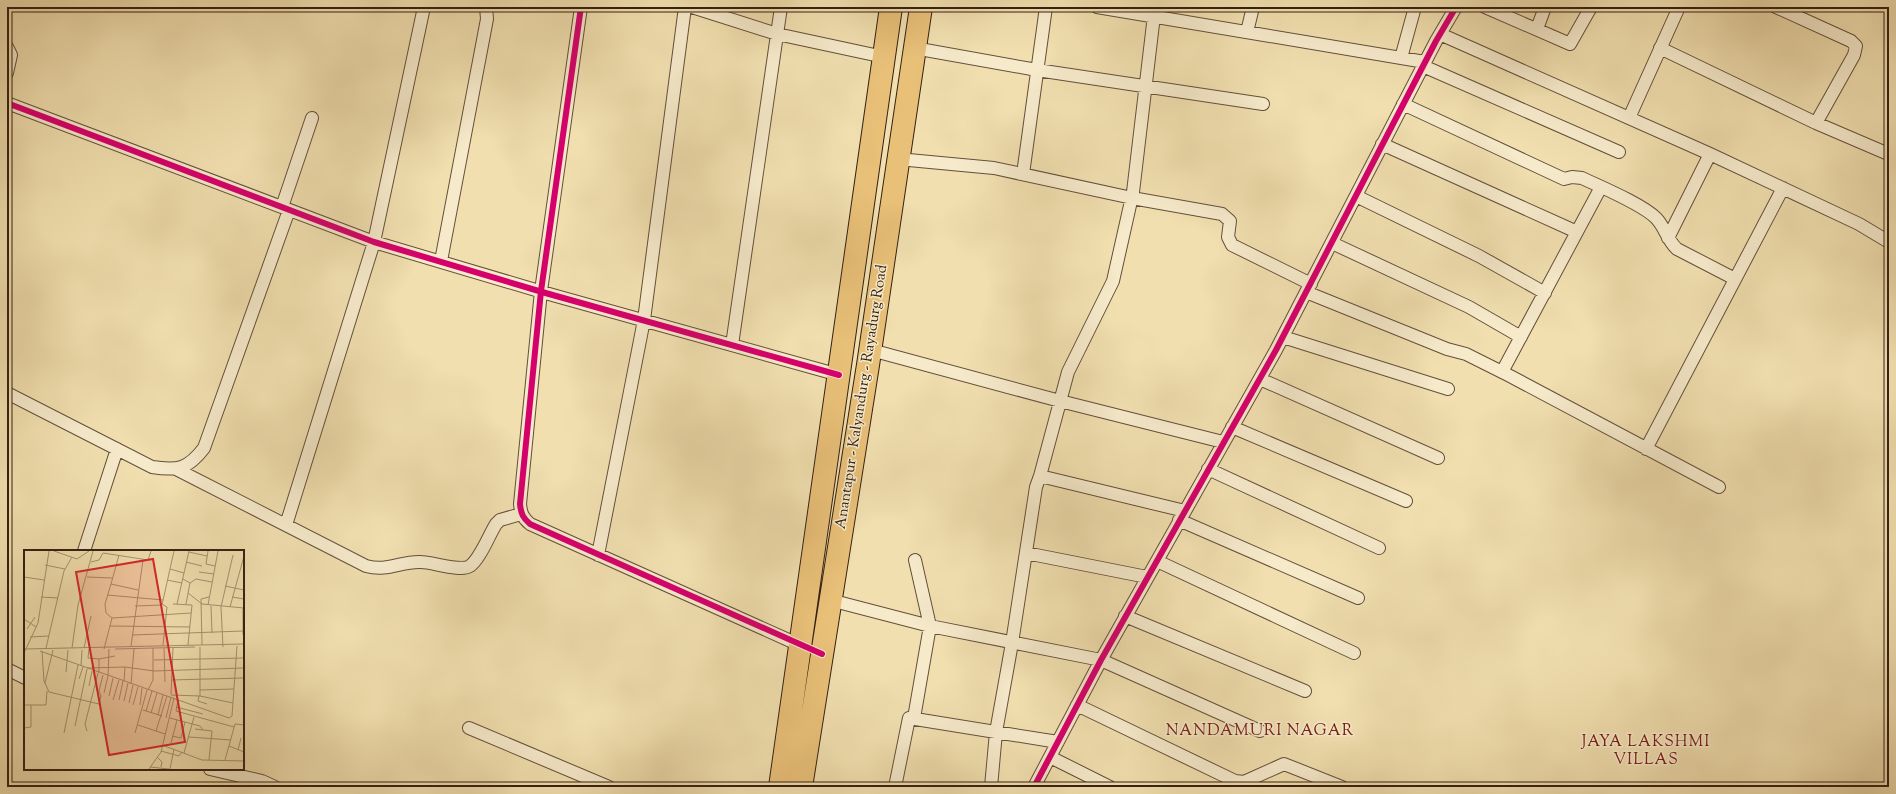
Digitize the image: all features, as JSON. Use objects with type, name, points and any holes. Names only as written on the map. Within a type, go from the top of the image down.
[{"type":"highway","name":"Anantapur - Kalyandurg - Rayadurg Road","points":[[780,787],[891,7]]},
{"type":"highway","name":"Anantapur - Kalyandurg - Rayadurg Road","points":[[801,787],[870,350],[921,7]]},
{"type":"street","points":[[286,525],[374,242],[424,7]]},
{"type":"street","points":[[441,261],[488,18],[486,7]]},
{"type":"street","points":[[581,7],[541,291],[520,504],[521,514],[530,524],[800,646],[822,654]]},
{"type":"street","points":[[598,555],[644,320],[685,7]]},
{"type":"street","points":[[692,7],[777,34],[884,57]]},
{"type":"street","points":[[732,345],[781,7]]},
{"type":"street","points":[[1023,174],[1046,7]]},
{"type":"street","points":[[1097,7],[1155,12],[1247,32],[1400,58],[1424,64],[1619,152]]},
{"type":"street","points":[[1247,32],[1253,7]]},
{"type":"street","points":[[1400,58],[1415,7]]},
{"type":"street","points":[[1034,787],[1125,616],[1283,337],[1382,144],[1440,34],[1456,7]]},
{"type":"street","points":[[1485,7],[1570,44],[1591,7]]},
{"type":"street","points":[[1536,29],[1545,7]]},
{"type":"street","points":[[1629,118],[1679,7]]},
{"type":"street","points":[[1776,7],[1851,41],[1856,46],[1854,55],[1816,122]]},
{"type":"street","points":[[991,787],[996,732],[1012,643],[1036,487],[1068,372],[1114,281],[1132,198],[1155,12]]},
{"type":"street","points":[[1440,34],[1710,154],[1859,224],[1889,242]]},
{"type":"street","points":[[7,48],[11,55],[7,72]]},
{"type":"street","points":[[914,48],[1037,70],[1263,104]]},
{"type":"street","points":[[1660,48],[1816,122],[1886,152]]},
{"type":"street","points":[[7,103],[374,242],[839,375]]},
{"type":"street","points":[[1403,104],[1564,179],[1572,177],[1582,178],[1601,187],[1652,214],[1658,219],[1668,238],[1677,249],[1735,279]]},
{"type":"street","points":[[7,393],[152,467],[168,470],[176,469],[184,467],[195,460],[204,448],[286,209],[312,118]]},
{"type":"street","points":[[1382,144],[1577,232]]},
{"type":"street","points":[[1668,238],[1710,154]]},
{"type":"street","points":[[898,159],[994,168],[1132,198],[1222,214],[1230,221],[1228,238],[1232,245],[1308,288],[1447,349],[1462,353],[1502,372],[1719,487]]},
{"type":"street","points":[[1502,372],[1601,187]]},
{"type":"street","points":[[1646,449],[1783,188]]},
{"type":"street","points":[[1356,196],[1479,256],[1544,293]]},
{"type":"street","points":[[1332,243],[1469,307],[1520,337]]},
{"type":"street","points":[[1283,337],[1448,389]]},
{"type":"street","points":[[870,350],[1060,401],[1223,442]]},
{"type":"street","points":[[1260,379],[1438,458]]},
{"type":"street","points":[[1232,427],[1406,501]]},
{"type":"street","points":[[84,550],[117,449]]},
{"type":"street","points":[[176,469],[366,566],[374,568],[386,569],[412,562],[422,562],[461,568],[468,567],[474,562],[496,524],[500,520],[521,514]]},
{"type":"street","points":[[1208,469],[1379,548]]},
{"type":"street","points":[[1040,476],[1182,515],[1358,598]]},
{"type":"street","points":[[1026,553],[1147,577]]},
{"type":"street","points":[[914,718],[930,626],[915,560]]},
{"type":"street","points":[[1157,561],[1354,653]]},
{"type":"street","points":[[830,600],[930,626],[1101,660],[1260,731]]},
{"type":"street","points":[[1125,616],[1305,691]]},
{"type":"street","points":[[7,669],[24,678]]},
{"type":"street","points":[[1077,705],[1235,781],[1244,782],[1284,764],[1342,787]]},
{"type":"street","points":[[896,787],[910,718],[1058,742]]},
{"type":"street","points":[[469,728],[609,787]]},
{"type":"street","points":[[1050,757],[1110,787]]},
{"type":"street","points":[[214,770],[262,781],[275,787]]},
{"type":"cycle path","points":[[581,7],[541,291],[520,504],[522,513],[524,518],[530,524],[822,654]]},
{"type":"cycle path","points":[[1034,787],[1101,660],[1276,350],[1436,41],[1456,7]]},
{"type":"cycle path","points":[[7,103],[374,242],[549,294],[839,375]]},
{"type":"district","name":"NANDAMURI NAGAR","points":[[1260,731]]},
{"type":"district","name":"JAYA LAKSHMI VILLAS","points":[[1646,751]]}]
